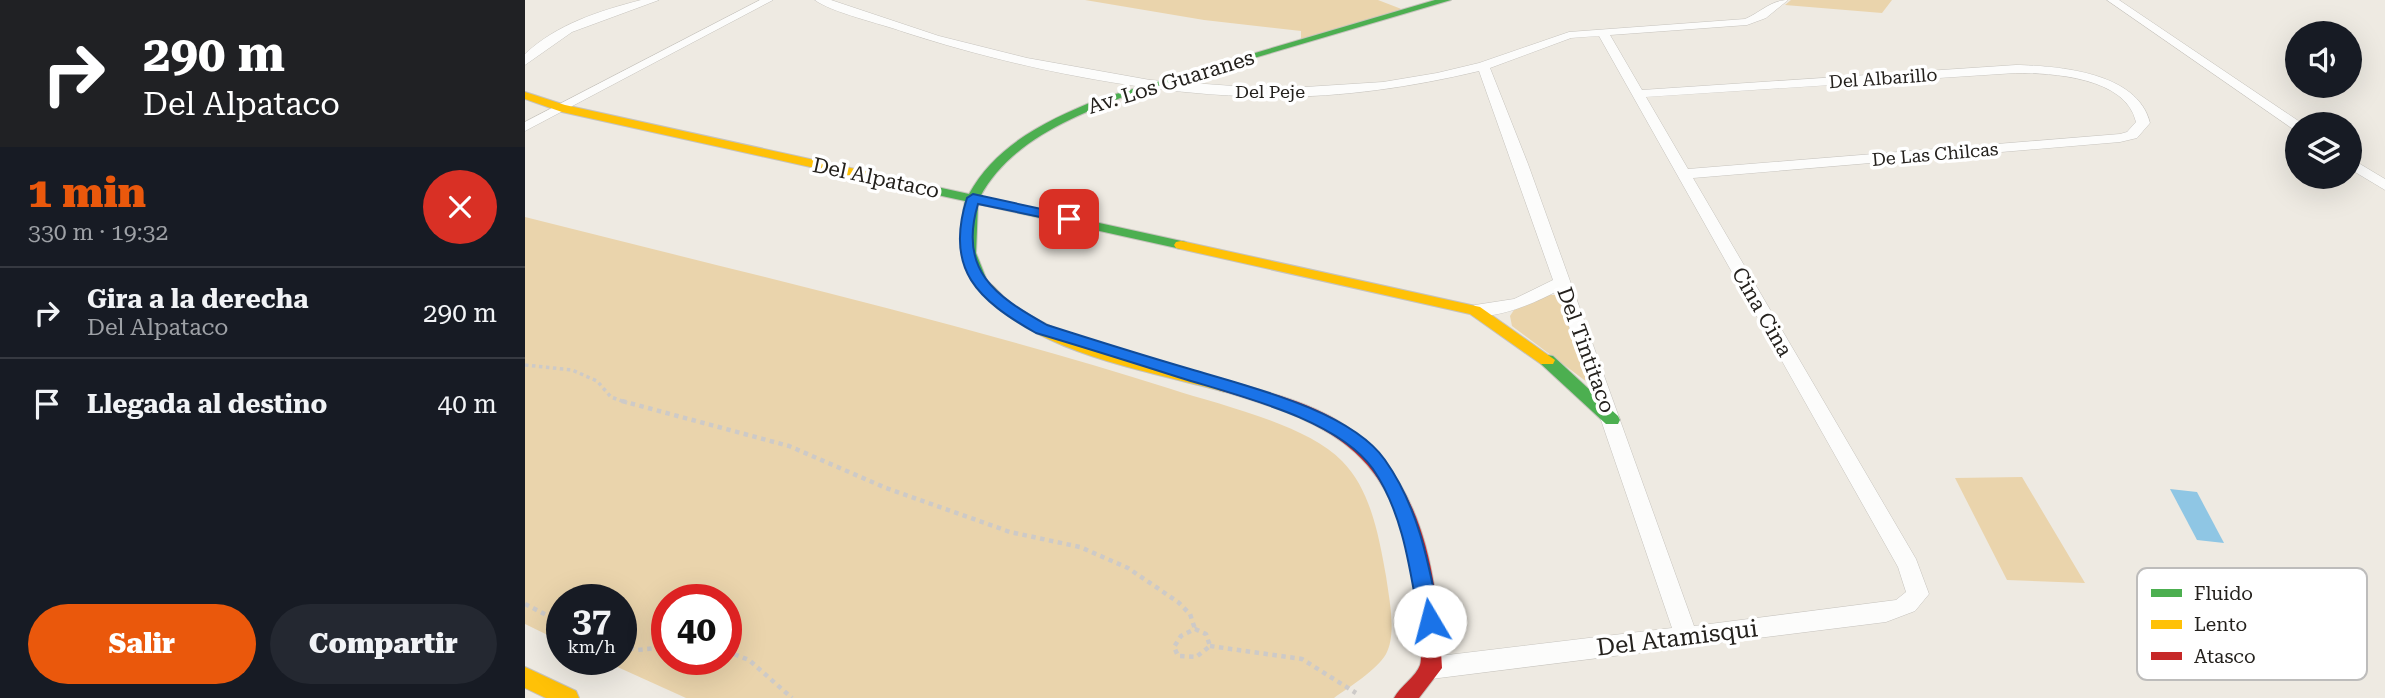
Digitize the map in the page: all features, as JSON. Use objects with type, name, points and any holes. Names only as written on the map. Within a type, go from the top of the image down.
[{"type":"street","points":[[525,61],[548,41],[576,26],[654,0]]},
{"type":"street","points":[[525,127],[768,0]]},
{"type":"street","name":"Del Peje","points":[[820,0],[973,49],[1150,84],[1242,92],[1334,90],[1409,82],[1483,66],[1557,38],[1754,19],[1783,0]]},
{"type":"street","name":"Av. Los Guaranes","points":[[1419,686],[1431,632],[1425,584],[1408,524],[1389,481],[1365,449],[1345,433],[1287,405],[1066,338],[1016,315],[987,293],[970,262],[965,234],[973,198],[995,166],[1030,136],[1081,109],[1150,84],[1446,0]]},
{"type":"street","points":[[2112,0],[2285,117]]},
{"type":"street","name":"Cina Cina","points":[[1602,32],[1908,565],[1918,594]]},
{"type":"street","name":"Del Tintitaco","points":[[1483,66],[1521,164],[1686,636]]},
{"type":"street","name":"Del Albarillo","points":[[1639,94],[2016,69],[2075,72],[2100,81],[2122,94]]},
{"type":"street","name":"De Las Chilcas","points":[[1684,174],[2120,138],[2132,135],[2143,123],[2139,112],[2122,94]]},
{"type":"street","name":"Del Alpataco","points":[[525,95],[562,108],[1475,310],[1508,308],[1532,299],[1561,282]]},
{"type":"street","points":[[2362,170],[2385,186]]},
{"type":"street","points":[[1504,327],[1508,308]]},
{"type":"street","name":"Del Alpataco","points":[[1475,310],[1548,358],[1612,420]]},
{"type":"street","name":"Del Atamisqui","points":[[1419,686],[1686,636],[1886,612],[1912,603],[1918,594]]},
{"type":"street","points":[[525,677],[568,698]]},
{"type":"path","points":[[525,365],[572,370],[597,381],[611,397],[639,408],[663,411],[789,446],[886,488],[1010,532],[1080,547],[1128,568],[1178,601],[1190,614],[1195,629],[1206,634],[1210,646]]},
{"type":"path","points":[[525,604],[546,615]]},
{"type":"path","points":[[1195,629],[1181,636],[1174,647],[1178,656],[1189,660],[1204,654],[1210,646]]},
{"type":"path","points":[[1210,646],[1302,659],[1333,676],[1356,693]]},
{"type":"path","points":[[742,657],[749,660],[792,698]]},
{"type":"shaded area","points":[[1085,0],[1378,0],[1404,10],[1301,39],[1301,31],[1204,20]]},
{"type":"shaded area","points":[[1791,0],[1892,0],[1882,13],[1785,5]]},
{"type":"shaded area","points":[[525,217],[849,298],[1011,342],[1237,409],[1307,436],[1342,461],[1367,500],[1377,530],[1392,626],[1389,646],[1382,660],[1334,698],[686,698],[635,675],[637,584],[546,584],[546,634],[525,624]]},
{"type":"shaded area","points":[[1548,295],[1558,295],[1562,299],[1591,385],[1512,326],[1510,316],[1514,310]]},
{"type":"shaded area","points":[[2022,477],[2085,583],[2007,580],[1955,478]]},
{"type":"water","points":[[2170,489],[2197,492],[2224,543],[2197,540]]},
{"type":"traffic: fast","points":[[981,283],[970,261],[968,245],[972,200],[983,180],[998,162],[1037,133],[1081,110],[1124,93],[1446,0]]},
{"type":"traffic: fast","points":[[887,180],[1181,245]]},
{"type":"traffic: fast","points":[[1547,360],[1612,420]]},
{"type":"traffic: slow","points":[[525,95],[562,108],[887,180]]},
{"type":"traffic: slow","points":[[1181,245],[1475,310],[1547,360]]},
{"type":"traffic: slow","points":[[981,283],[1001,304],[1059,336],[1129,360],[1225,386]]},
{"type":"traffic: slow","points":[[525,677],[568,698]]},
{"type":"traffic: jam","points":[[1225,386],[1295,408],[1335,427],[1362,448],[1384,473],[1401,502],[1422,567],[1431,668],[1405,698]]},
{"type":"route","points":[[1069,219],[973,198],[967,219],[966,250],[976,277],[987,293],[1023,320],[1041,329],[1287,405],[1345,433],[1378,462],[1399,499],[1425,584],[1430,621]]}]
